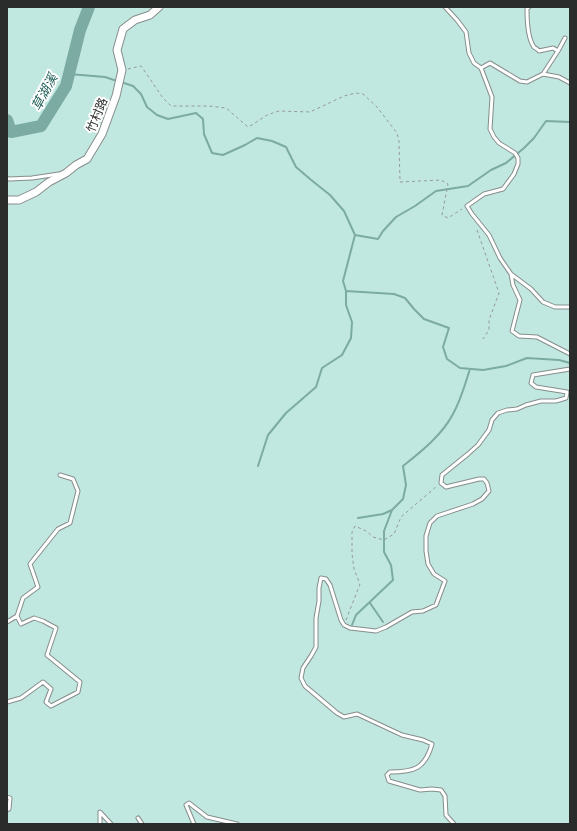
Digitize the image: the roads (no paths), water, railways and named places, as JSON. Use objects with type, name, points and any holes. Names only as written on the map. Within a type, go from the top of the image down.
[{"type":"street","name":"竹村路","points":[[7,200],[20,200],[36,192],[49,182],[87,159],[102,134],[116,96],[122,70],[117,50],[123,29],[136,20],[150,15],[159,7]]},
{"type":"lane","points":[[445,7],[466,32],[469,53],[474,63],[482,68],[492,98],[490,129],[494,138],[515,153],[518,158],[518,164],[514,174],[503,189],[484,194],[468,206],[472,214],[489,236],[500,258],[511,274],[531,289],[543,302],[555,307],[570,307]]},
{"type":"lane","points":[[529,7],[527,9],[527,24],[534,48],[539,51],[553,48],[558,51]]},
{"type":"lane","points":[[482,68],[490,63],[520,81],[527,82],[543,74],[565,38]]},
{"type":"lane","points":[[543,74],[559,77],[570,83]]},
{"type":"lane","points":[[7,178],[32,178],[66,173]]},
{"type":"lane","points":[[511,274],[513,285],[520,300],[512,331],[518,336],[537,337],[570,354]]},
{"type":"lane","points":[[454,824],[446,815],[445,796],[440,790],[414,789],[389,780],[387,775],[390,772],[405,772],[420,767],[429,755],[432,744],[423,740],[402,735],[357,714],[344,717],[337,713],[305,686],[301,678],[303,668],[316,647],[316,618],[321,578],[326,579],[330,585],[341,620],[344,625],[350,628],[376,631],[412,612],[423,612],[436,605],[445,581],[434,574],[428,564],[426,536],[430,523],[437,516],[473,504],[482,499],[489,491],[484,479],[446,488],[441,483],[442,474],[478,445],[489,430],[492,420],[498,413],[517,409],[526,404],[541,401],[556,402],[566,398],[567,392],[536,387],[530,383],[533,375],[570,369]]},
{"type":"lane","points":[[7,622],[17,616],[23,598],[38,587],[30,564],[58,529],[70,523],[78,491],[73,479],[60,476]]},
{"type":"lane","points":[[7,702],[21,698],[43,682],[51,688],[46,702],[51,706],[78,692],[80,682],[47,655],[56,628],[34,618],[21,624],[17,616]]},
{"type":"lane","points":[[7,797],[10,798],[9,809],[7,810]]},
{"type":"lane","points":[[194,824],[186,805],[189,803],[208,817],[237,824]]},
{"type":"lane","points":[[100,824],[100,812],[111,824]]},
{"type":"lane","points":[[138,818],[142,824]]},
{"type":"waterway","name":"草湖溪","points":[[7,120],[11,132],[41,126],[66,86],[80,30],[89,7]]},
{"type":"waterway","points":[[69,74],[105,77],[117,81]]},
{"type":"waterway","points":[[121,82],[133,86],[141,94],[147,107],[157,115],[168,119],[196,113],[203,119],[204,134],[212,153],[223,155],[257,138],[272,141],[286,147],[296,167],[330,195],[344,211],[355,235],[343,281],[346,291],[394,294],[405,298],[424,319],[449,328],[443,347],[447,359],[460,368],[483,370],[506,366],[527,358],[559,360],[570,363]]},
{"type":"waterway","points":[[355,235],[378,239],[396,217],[436,191],[468,186],[491,170],[506,163],[534,138],[546,121],[570,122]]},
{"type":"waterway","points":[[258,466],[268,435],[286,413],[316,387],[322,368],[342,355],[351,338],[352,322],[346,305],[346,291]]},
{"type":"waterway","points":[[352,625],[356,615],[393,580],[391,565],[384,552],[384,531],[392,510],[403,499],[406,485],[403,466],[431,442],[448,422],[463,392],[470,369]]},
{"type":"waterway","points":[[358,518],[383,514],[392,510]]},
{"type":"waterway","points":[[370,603],[383,622]]}]
